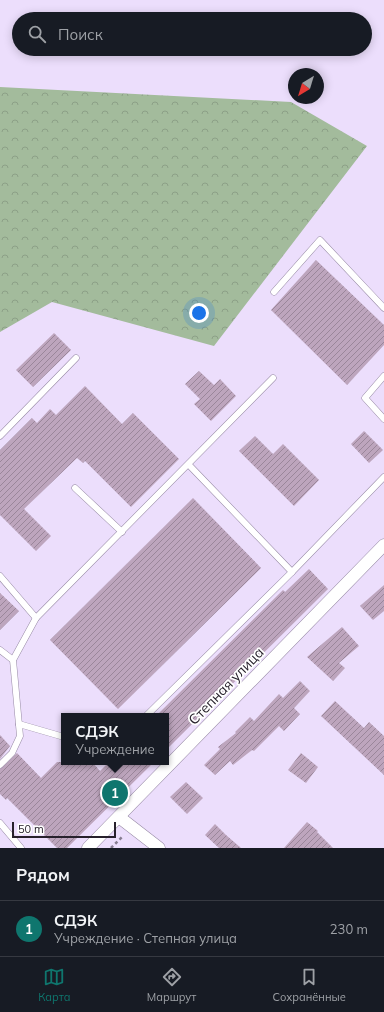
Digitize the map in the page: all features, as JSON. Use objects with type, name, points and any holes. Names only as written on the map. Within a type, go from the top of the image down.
[{"type":"street","name":"Степная улица","points":[[88,848],[384,545]]},
{"type":"street","points":[[119,817],[159,848]]},
{"type":"lane","points":[[274,292],[320,240],[384,308]]},
{"type":"lane","points":[[0,436],[76,358]]},
{"type":"lane","points":[[384,376],[365,398],[384,419]]},
{"type":"lane","points":[[0,765],[12,752],[20,736],[13,660],[36,618],[189,465],[273,378]]},
{"type":"lane","points":[[189,465],[292,572]]},
{"type":"lane","points":[[149,713],[292,572],[384,477]]},
{"type":"lane","points":[[75,488],[122,532]]},
{"type":"lane","points":[[0,576],[36,618]]},
{"type":"lane","points":[[0,650],[13,660]]},
{"type":"lane","points":[[19,724],[61,736]]},
{"type":"lane","points":[[0,823],[21,848]]},
{"type":"green space","points":[[0,87],[288,102],[288,104],[294,104],[367,146],[214,346],[52,302],[0,332]]},
{"type":"building","points":[[316,260],[384,325],[384,345],[347,385],[271,310]]},
{"type":"building","points":[[54,333],[71,350],[33,387],[16,370]]},
{"type":"building","points":[[199,371],[214,385],[220,379],[236,396],[211,421],[194,404],[200,399],[185,384]]},
{"type":"building","points":[[85,386],[122,424],[133,413],[179,459],[131,507],[85,461],[83,463],[77,458],[24,509],[51,536],[36,551],[0,515],[0,450],[32,418],[37,423],[50,409],[56,415]]},
{"type":"building","points":[[364,431],[383,450],[369,463],[351,444]]},
{"type":"building","points":[[255,436],[273,454],[283,444],[319,480],[294,506],[239,451]]},
{"type":"building","points":[[193,498],[261,568],[118,709],[50,640]]},
{"type":"building","points":[[309,569],[328,589],[169,747],[169,713],[159,713],[283,590],[285,592]]},
{"type":"building","points":[[384,585],[384,611],[373,620],[360,606]]},
{"type":"building","points":[[0,593],[19,611],[0,630]]},
{"type":"building","points":[[342,627],[359,646],[339,663],[345,668],[333,681],[307,657]]},
{"type":"building","points":[[300,681],[310,691],[294,708],[300,714],[284,731],[279,726],[254,751],[252,750],[233,765],[230,761],[215,775],[204,765],[220,749],[218,747],[236,733],[235,732],[250,717],[254,721],[279,694],[283,698]]},
{"type":"building","points":[[335,701],[364,728],[369,722],[384,736],[384,775],[321,716]]},
{"type":"building","points":[[0,735],[10,746],[0,759]]},
{"type":"building","points":[[17,753],[41,778],[57,762],[61,762],[61,765],[95,765],[100,771],[106,765],[151,765],[67,848],[57,848],[7,798],[6,800],[0,794],[0,769]]},
{"type":"building","points":[[301,753],[318,767],[306,783],[288,770]]},
{"type":"building","points":[[186,782],[203,798],[187,814],[170,797]]},
{"type":"building","points":[[307,822],[318,831],[317,832],[333,848],[284,848]]},
{"type":"building","points":[[215,824],[241,848],[219,848],[205,835]]},
{"type":"place","name":"СДЭК","points":[[115,793]]}]
